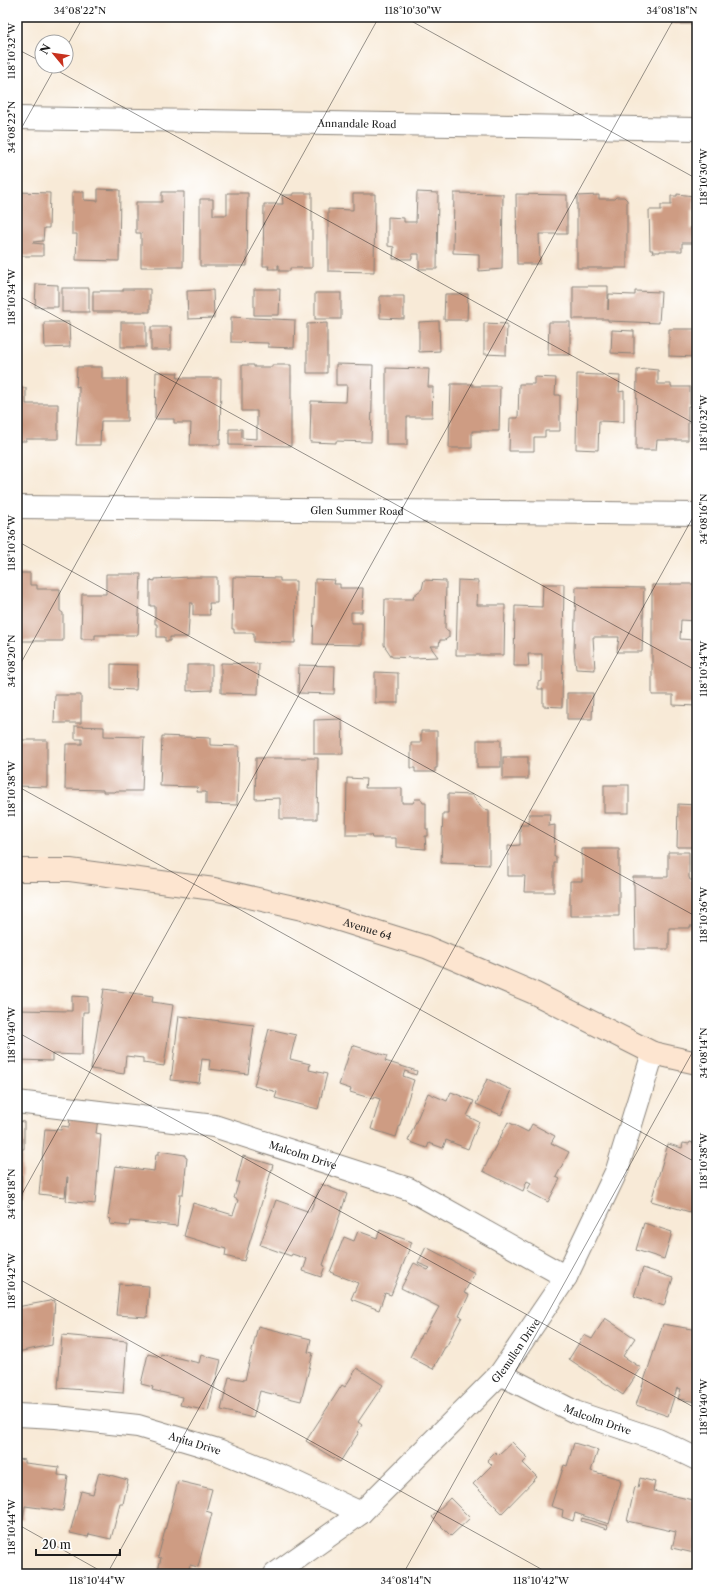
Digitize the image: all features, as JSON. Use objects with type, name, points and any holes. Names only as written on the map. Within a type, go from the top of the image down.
[{"type":"street","name":"Annandale Road","points":[[17,118],[697,130]]},
{"type":"street","name":"Glen Summer Road","points":[[17,507],[697,514]]},
{"type":"street","name":"Avenue 64","points":[[17,870],[70,870],[214,889],[310,912],[426,947],[534,993],[653,1053],[697,1063]]},
{"type":"street","name":"Glenullen Drive","points":[[275,1574],[361,1513],[500,1374],[566,1277],[617,1170],[653,1053]]},
{"type":"street","name":"Malcolm Drive","points":[[17,1102],[214,1126],[409,1189],[566,1277]]},
{"type":"street","name":"Malcolm Drive","points":[[500,1374],[575,1412],[658,1440],[697,1460]]},
{"type":"street","name":"Anita Drive","points":[[17,1415],[56,1417],[138,1426],[218,1450],[286,1478],[361,1513]]},
{"type":"building","points":[[673,17],[697,17],[697,24],[673,24]]},
{"type":"building","points":[[98,189],[120,190],[119,261],[76,260],[77,234],[72,234],[72,192],[84,192],[84,200],[98,201]]},
{"type":"building","points":[[17,192],[50,193],[49,228],[44,228],[43,241],[33,242],[43,244],[43,256],[17,256]]},
{"type":"building","points":[[162,192],[184,192],[183,267],[141,267],[141,233],[136,233],[136,202],[162,202]]},
{"type":"building","points":[[417,192],[438,193],[437,269],[419,269],[419,254],[412,254],[412,259],[393,259],[394,247],[388,246],[388,217],[404,218],[404,222],[416,222]]},
{"type":"building","points":[[227,193],[248,193],[247,266],[200,266],[200,199],[213,199],[213,215],[227,215]]},
{"type":"building","points":[[293,193],[312,193],[312,268],[290,268],[290,271],[279,271],[278,265],[278,269],[268,269],[269,266],[263,266],[264,204],[283,204],[282,195],[293,195]]},
{"type":"building","points":[[454,193],[503,194],[502,269],[479,271],[479,254],[453,253]]},
{"type":"building","points":[[353,194],[375,194],[374,272],[328,271],[328,209],[353,210]]},
{"type":"building","points":[[516,194],[567,195],[567,234],[539,234],[540,264],[517,264]]},
{"type":"building","points":[[677,194],[694,196],[694,210],[691,210],[691,229],[695,229],[694,243],[682,243],[682,251],[652,252],[653,250],[650,250],[649,210],[661,210],[661,205],[671,205],[671,196],[677,196]]},
{"type":"building","points":[[599,195],[599,199],[624,197],[627,200],[627,268],[577,268],[577,196]]},
{"type":"building","points":[[36,284],[58,285],[58,307],[35,307]]},
{"type":"building","points":[[573,286],[608,286],[608,310],[609,294],[635,295],[635,291],[661,292],[659,323],[608,321],[608,319],[573,319]]},
{"type":"building","points":[[62,288],[89,288],[89,312],[62,312]]},
{"type":"building","points":[[123,289],[150,289],[150,312],[93,312],[93,291],[123,291]]},
{"type":"building","points":[[254,289],[280,289],[279,315],[254,315]]},
{"type":"building","points":[[213,290],[214,318],[188,319],[187,291]]},
{"type":"building","points":[[315,293],[341,293],[341,319],[315,319]]},
{"type":"building","points":[[445,294],[468,294],[467,320],[444,320]]},
{"type":"building","points":[[380,296],[404,296],[404,319],[380,318]]},
{"type":"building","points":[[231,317],[295,320],[294,348],[268,347],[268,343],[231,342]]},
{"type":"building","points":[[439,321],[440,351],[419,352],[419,322]]},
{"type":"building","points":[[44,322],[69,322],[70,347],[45,348]]},
{"type":"building","points":[[121,322],[146,322],[146,347],[121,347]]},
{"type":"building","points":[[549,322],[570,322],[570,355],[548,355]]},
{"type":"building","points":[[327,323],[327,373],[307,373],[307,324]]},
{"type":"building","points":[[484,323],[507,324],[506,355],[484,354]]},
{"type":"building","points":[[151,327],[171,327],[171,350],[151,350]]},
{"type":"building","points":[[669,329],[697,329],[697,357],[669,356]]},
{"type":"building","points":[[612,330],[634,331],[634,354],[611,353]]},
{"type":"building","points":[[336,364],[373,365],[371,442],[310,442],[311,401],[346,402],[347,385],[336,385]]},
{"type":"building","points":[[242,365],[272,367],[272,365],[291,365],[291,446],[229,445],[229,429],[242,429],[242,438],[257,439],[257,411],[242,411]]},
{"type":"building","points":[[77,367],[102,367],[102,379],[127,379],[127,421],[101,421],[100,445],[76,445],[79,403],[79,386],[76,387]]},
{"type":"building","points":[[386,368],[429,369],[428,387],[433,387],[432,417],[407,417],[407,445],[386,445]]},
{"type":"building","points":[[637,370],[658,370],[658,384],[671,384],[671,387],[690,387],[690,406],[688,406],[688,440],[657,440],[656,450],[636,450]]},
{"type":"building","points":[[156,372],[178,373],[177,378],[221,378],[220,445],[190,445],[191,423],[174,423],[174,419],[155,419]]},
{"type":"building","points":[[577,374],[620,376],[619,392],[624,391],[624,422],[599,421],[598,450],[576,449]]},
{"type":"building","points":[[534,377],[556,378],[555,395],[560,395],[560,431],[545,431],[545,437],[534,437],[534,451],[509,451],[510,418],[518,418],[519,384],[534,384]]},
{"type":"building","points":[[451,384],[500,386],[499,431],[472,431],[472,448],[449,448]]},
{"type":"building","points":[[17,388],[26,388],[26,404],[58,404],[58,439],[26,439],[26,441],[20,441],[19,445],[17,445]]},
{"type":"building","points":[[17,573],[30,573],[30,585],[37,585],[37,589],[60,589],[60,611],[63,613],[63,641],[17,641]]},
{"type":"building","points":[[106,574],[141,574],[138,635],[95,635],[95,639],[81,639],[82,594],[106,594]]},
{"type":"building","points":[[217,577],[217,603],[209,603],[210,615],[193,615],[193,603],[190,603],[188,637],[170,637],[170,641],[165,641],[165,637],[157,637],[155,606],[150,606],[150,580],[155,581],[155,579]]},
{"type":"building","points":[[233,577],[280,578],[280,581],[296,581],[295,643],[254,642],[254,633],[234,633],[234,629],[232,629]]},
{"type":"building","points":[[315,579],[335,580],[334,584],[340,584],[340,588],[363,588],[362,612],[351,612],[351,623],[362,623],[362,645],[313,644]]},
{"type":"building","points":[[424,580],[446,581],[445,629],[449,631],[449,637],[445,640],[440,640],[439,646],[430,646],[438,657],[392,657],[384,645],[385,599],[414,599],[413,596],[422,589]]},
{"type":"building","points":[[458,580],[478,581],[477,605],[505,605],[504,655],[456,655]]},
{"type":"building","points":[[543,584],[564,584],[562,707],[543,706],[543,689],[538,689],[538,682],[542,681],[542,654],[528,654],[529,666],[514,666],[515,606],[542,607]]},
{"type":"building","points":[[697,584],[697,706],[673,705],[673,695],[652,695],[652,585]],"holes":[[[681,620],[695,621],[694,640],[680,639]]]},
{"type":"building","points":[[576,587],[644,588],[642,652],[617,652],[619,637],[593,637],[595,670],[576,669],[574,651]]},
{"type":"building","points":[[221,663],[259,664],[258,694],[221,693]]},
{"type":"building","points":[[111,664],[137,665],[136,690],[111,689]]},
{"type":"building","points":[[187,665],[212,665],[212,690],[187,691]]},
{"type":"building","points":[[299,665],[335,666],[334,694],[298,693]]},
{"type":"building","points":[[375,672],[398,673],[398,703],[375,703]]},
{"type":"building","points":[[567,693],[593,693],[592,719],[567,719]]},
{"type":"building","points":[[55,695],[81,695],[81,723],[54,723]]},
{"type":"building","points":[[342,719],[343,754],[314,754],[314,720]]},
{"type":"building","points":[[75,726],[104,727],[104,736],[144,737],[142,791],[103,792],[103,790],[65,789],[66,744],[82,744],[82,739],[75,739]]},
{"type":"building","points":[[421,731],[437,731],[437,768],[435,768],[435,772],[415,772],[415,768],[411,768],[411,743],[421,743]]},
{"type":"building","points":[[162,736],[210,738],[210,745],[239,746],[237,805],[206,804],[206,792],[197,792],[198,787],[160,786]]},
{"type":"building","points":[[17,740],[47,740],[47,787],[17,786]]},
{"type":"building","points":[[477,740],[501,740],[501,767],[477,767]]},
{"type":"building","points":[[503,757],[528,757],[528,779],[503,779]]},
{"type":"building","points":[[256,758],[318,758],[317,819],[280,819],[280,798],[255,799]]},
{"type":"building","points":[[347,778],[366,779],[365,788],[402,788],[402,803],[413,803],[415,799],[421,799],[423,803],[426,803],[426,829],[428,829],[428,836],[425,836],[426,849],[396,847],[396,838],[372,838],[371,835],[346,835]]},
{"type":"building","points":[[604,785],[629,785],[629,813],[604,813]]},
{"type":"building","points":[[448,794],[472,795],[483,809],[489,810],[489,865],[441,863],[443,813],[448,813]]},
{"type":"building","points":[[678,804],[697,805],[697,847],[677,847]]},
{"type":"building","points":[[529,814],[550,814],[549,826],[555,825],[554,857],[556,856],[556,863],[554,863],[554,892],[524,892],[525,876],[508,876],[508,846],[520,845],[520,825],[529,825]]},
{"type":"building","points":[[582,849],[619,849],[619,916],[570,916],[570,881],[582,881]]},
{"type":"building","points":[[668,852],[689,852],[689,877],[690,880],[697,880],[697,926],[690,926],[690,928],[669,928],[669,949],[635,949],[633,877],[668,877]]},
{"type":"building","points":[[104,989],[153,996],[152,1002],[173,1005],[164,1066],[143,1063],[143,1058],[126,1056],[124,1074],[91,1069]]},
{"type":"building","points":[[72,996],[88,997],[88,1012],[83,1012],[82,1055],[52,1054],[52,1061],[17,1060],[17,1010],[72,1011]]},
{"type":"building","points":[[179,1016],[254,1025],[248,1074],[209,1069],[210,1060],[202,1059],[199,1083],[171,1080]]},
{"type":"building","points":[[269,1029],[296,1035],[290,1059],[310,1064],[309,1070],[327,1074],[318,1109],[275,1098],[277,1092],[254,1086]]},
{"type":"building","points":[[352,1045],[387,1056],[385,1061],[417,1071],[416,1075],[405,1071],[403,1076],[414,1080],[396,1137],[371,1129],[380,1099],[374,1097],[373,1099],[350,1092],[351,1089],[339,1085]]},
{"type":"building","points":[[487,1079],[512,1090],[501,1115],[476,1104]]},
{"type":"building","points":[[451,1092],[474,1101],[467,1116],[479,1122],[468,1149],[446,1140],[443,1148],[429,1143],[427,1148],[408,1141],[428,1093],[447,1101]]},
{"type":"building","points":[[70,1117],[98,1119],[96,1133],[101,1134],[95,1204],[66,1201],[68,1177],[65,1197],[39,1194],[45,1129],[61,1130],[62,1126],[69,1127]]},
{"type":"building","points":[[17,1121],[24,1122],[21,1201],[17,1201]]},
{"type":"building","points":[[508,1122],[528,1132],[532,1124],[555,1136],[551,1143],[569,1152],[556,1177],[560,1179],[548,1202],[527,1191],[531,1183],[527,1181],[523,1191],[483,1171]]},
{"type":"building","points":[[690,1142],[697,1144],[697,1197],[695,1196],[690,1212],[651,1201],[668,1144],[682,1148],[683,1143],[689,1144]]},
{"type":"building","points":[[159,1151],[185,1155],[187,1158],[183,1194],[180,1194],[177,1226],[130,1221],[129,1226],[110,1224],[111,1219],[108,1218],[115,1166],[154,1171],[156,1154],[159,1154]]},
{"type":"building","points":[[243,1156],[273,1165],[244,1261],[225,1256],[226,1249],[184,1236],[193,1203],[233,1215],[238,1200],[234,1198],[239,1182],[236,1182]]},
{"type":"building","points":[[321,1184],[347,1194],[323,1265],[325,1266],[321,1277],[303,1271],[307,1259],[292,1254],[291,1256],[260,1245],[276,1200],[310,1212]]},
{"type":"building","points":[[644,1223],[672,1232],[664,1259],[636,1250]]},
{"type":"building","points":[[380,1230],[412,1242],[391,1295],[385,1293],[379,1310],[351,1299],[358,1283],[330,1272],[344,1237],[354,1241],[358,1231],[377,1238]]},
{"type":"building","points":[[426,1247],[475,1273],[464,1293],[469,1295],[459,1316],[462,1317],[433,1369],[410,1357],[422,1333],[424,1334],[439,1307],[401,1288],[414,1263],[428,1270],[430,1268],[418,1263]]},
{"type":"building","points":[[643,1268],[673,1278],[664,1306],[634,1296]]},
{"type":"building","points":[[119,1284],[149,1286],[147,1317],[116,1315]]},
{"type":"building","points":[[55,1300],[52,1345],[17,1352],[17,1307]]},
{"type":"building","points":[[605,1318],[635,1338],[623,1356],[641,1368],[623,1395],[569,1359],[584,1335],[592,1339]]},
{"type":"building","points":[[663,1324],[697,1330],[697,1402],[678,1399],[681,1389],[677,1388],[668,1416],[636,1405]]},
{"type":"building","points":[[258,1326],[311,1339],[308,1352],[313,1353],[301,1401],[260,1391],[253,1418],[221,1410],[229,1377],[245,1380]]},
{"type":"building","points":[[62,1335],[127,1341],[123,1393],[58,1388]]},
{"type":"building","points":[[148,1354],[160,1357],[161,1354],[199,1363],[201,1355],[221,1360],[208,1411],[180,1405],[182,1397],[152,1390],[153,1387],[141,1384]]},
{"type":"building","points":[[357,1368],[383,1385],[358,1422],[362,1425],[358,1431],[359,1432],[340,1462],[306,1441],[342,1385],[345,1387]]},
{"type":"building","points":[[512,1442],[528,1458],[523,1463],[537,1477],[502,1513],[473,1484],[492,1465],[487,1460],[495,1452],[498,1455]]},
{"type":"building","points":[[574,1443],[598,1450],[591,1471],[620,1479],[621,1482],[609,1524],[575,1513],[573,1521],[562,1517],[563,1510],[551,1506],[564,1465],[567,1466]]},
{"type":"building","points":[[17,1459],[25,1460],[25,1463],[59,1467],[58,1475],[68,1476],[63,1511],[25,1506],[23,1520],[17,1519]]},
{"type":"building","points":[[99,1472],[128,1480],[123,1504],[120,1504],[111,1539],[89,1534],[88,1537],[70,1533],[81,1491],[93,1494]]},
{"type":"building","points":[[640,1478],[655,1482],[653,1491],[697,1501],[697,1540],[694,1553],[672,1548],[676,1532],[627,1521],[635,1487],[638,1488]]},
{"type":"building","points":[[178,1481],[212,1489],[206,1511],[212,1513],[198,1567],[190,1565],[187,1574],[157,1574],[161,1558],[158,1557]]},
{"type":"building","points":[[450,1498],[470,1518],[451,1536],[432,1517]]},
{"type":"building","points":[[582,1518],[608,1526],[607,1529],[581,1521]]}]
